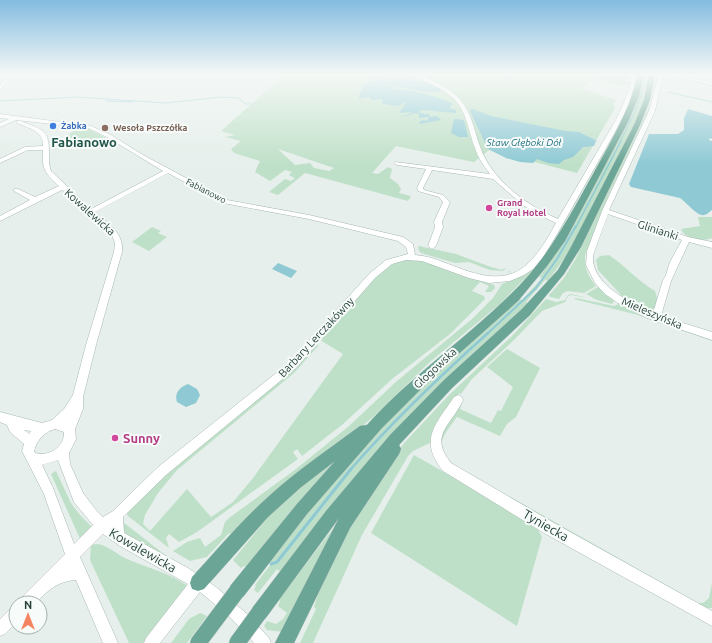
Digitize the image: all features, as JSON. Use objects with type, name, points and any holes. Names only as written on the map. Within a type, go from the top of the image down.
[{"type":"main road","name":"Głogowska","points":[[198,643],[302,509],[379,423],[432,371],[514,298],[544,264],[557,245],[625,122],[632,105]]},
{"type":"main road","name":"Głogowska","points":[[237,643],[341,504],[406,427],[452,380],[526,312],[560,272],[576,247],[637,125],[645,105]]},
{"type":"main road","points":[[198,583],[255,520],[281,495],[336,451],[379,423]]},
{"type":"main road","points":[[284,643],[345,523],[385,464],[406,427]]},
{"type":"street","points":[[462,105],[468,116],[480,155],[495,177],[521,199],[551,219],[559,222],[620,116],[625,105]]},
{"type":"street","points":[[605,211],[653,105]]},
{"type":"street","name":"Fabianowo","points":[[0,116],[92,128],[109,136],[214,196],[230,203],[302,216],[400,239],[410,246],[412,256]]},
{"type":"street","points":[[0,125],[14,119]]},
{"type":"street","name":"Kowalewicka","points":[[14,119],[41,132],[46,142],[46,170],[116,235],[119,246],[78,397],[68,413],[55,424]]},
{"type":"street","points":[[25,124],[31,120]]},
{"type":"street","points":[[0,161],[27,148],[46,148]]},
{"type":"street","points":[[398,163],[495,177]]},
{"type":"street","points":[[430,168],[420,188],[421,190],[441,196],[446,202],[438,222],[439,227],[432,246]]},
{"type":"street","points":[[90,212],[167,170]]},
{"type":"street","points":[[0,220],[35,200],[63,187]]},
{"type":"street","points":[[16,190],[35,200]]},
{"type":"street","name":"Glinianki","points":[[605,211],[686,239],[712,245]]},
{"type":"street","name":"Mieleszyńska","points":[[605,211],[589,258],[592,271],[598,280],[611,294],[633,307],[712,336]]},
{"type":"street","name":"Barbary Lerczakówny","points":[[34,595],[102,525],[117,515],[174,459],[288,369],[379,270],[396,259],[412,256],[435,261],[482,278],[500,280],[517,276],[530,267],[544,249],[559,222]]},
{"type":"street","points":[[656,316],[667,280],[671,277],[672,268],[680,250],[685,245],[686,239]]},
{"type":"street","name":"Kowalewicka","points":[[69,429],[78,410],[78,397]]},
{"type":"street","name":"Tyniecka","points":[[458,400],[437,434],[434,443],[436,454],[447,467],[549,528],[712,619]]},
{"type":"street","points":[[0,417],[11,422],[43,429]]},
{"type":"street","points":[[11,422],[14,428],[30,442]]},
{"type":"street","points":[[34,460],[49,459],[63,450],[70,436],[69,429],[63,425],[55,424],[43,429],[30,442],[28,453],[34,460],[50,492],[72,555],[111,643]]},
{"type":"street","name":"Kowalewicka","points":[[63,450],[62,462],[77,497],[102,525],[118,537],[198,583],[238,613],[264,643]]},
{"type":"street","points":[[117,515],[118,537]]},
{"type":"street","points":[[47,582],[64,574],[81,573]]},
{"type":"street","points":[[151,643],[198,583]]},
{"type":"street","points":[[0,630],[8,622]]},
{"type":"green space","points":[[250,105],[614,105],[615,108],[577,173],[489,150],[474,162],[396,146],[372,173],[378,174],[388,167],[392,169],[390,178],[398,184],[401,189],[399,193],[411,196],[408,201],[305,173],[278,195],[269,192],[285,179],[291,181],[295,178],[289,175],[292,172],[285,170],[270,181],[255,172],[260,161],[234,153],[231,149],[241,141],[225,137],[235,135],[221,131]],"holes":[[[278,149],[334,168],[329,171],[314,168],[310,163],[295,165]]]},
{"type":"green space","points":[[624,105],[628,105],[624,116],[560,231],[535,268],[501,303],[431,361],[371,419],[282,488],[231,535],[229,533],[207,557],[190,561],[173,551],[187,542],[200,538],[205,547],[221,535],[225,522],[229,518],[296,469],[349,426],[397,381],[472,319],[493,298],[502,284],[530,271],[555,235]]},
{"type":"green space","points":[[635,105],[642,105],[634,125],[570,250],[548,281],[545,280],[526,302],[528,304],[281,572],[277,569],[258,593],[254,590],[255,585],[271,564],[270,560],[329,487],[391,417],[435,373],[466,345],[519,299],[522,300],[542,278],[539,277],[571,228]]},
{"type":"green space","points":[[650,105],[651,105],[609,194],[586,251],[586,270],[596,286],[584,293],[567,291],[563,293],[559,299],[550,297],[549,295],[564,278],[576,258]]},
{"type":"green space","points":[[79,127],[89,129],[106,138],[81,147],[72,141],[68,135]]},
{"type":"green space","points":[[698,217],[712,217],[712,238],[699,240],[690,238],[683,233],[681,229],[700,226]]},
{"type":"green space","points":[[152,227],[161,231],[158,233],[167,237],[149,251],[132,242]]},
{"type":"green space","points":[[419,246],[456,254],[491,267],[502,270],[504,268],[511,272],[508,273],[509,271],[505,269],[503,271],[490,270],[469,262],[455,263],[421,253],[419,251]]},
{"type":"green space","points":[[609,255],[655,291],[657,298],[656,309],[650,309],[639,302],[622,296],[598,270],[596,260],[600,256]]},
{"type":"green space","points":[[416,259],[494,285],[495,288],[491,292],[485,292],[489,286],[480,282],[472,291],[484,296],[485,299],[450,334],[392,379],[343,424],[302,456],[297,449],[293,452],[298,459],[197,532],[179,542],[169,534],[166,538],[169,548],[128,516],[126,512],[158,479],[314,346],[319,345],[294,373],[177,470],[158,493],[145,515],[143,524],[150,531],[187,489],[211,517],[233,502],[253,478],[343,354],[320,340],[354,299],[384,269],[398,262]]},
{"type":"green space","points":[[598,287],[614,301],[612,304],[597,300],[586,294]]},
{"type":"green space","points":[[571,294],[588,298],[571,295],[568,296],[565,302],[542,311],[515,339],[472,379],[461,394],[459,393],[432,442],[413,451],[408,456],[362,535],[313,643],[300,643],[316,609],[314,607],[321,584],[342,537],[404,443],[450,394],[512,336],[546,299],[556,302],[565,300],[568,295]]},
{"type":"green space","points":[[576,298],[614,306],[619,304],[637,313],[712,341],[638,315],[574,299]]},
{"type":"green space","points":[[507,349],[540,368],[516,417],[507,424],[500,436],[457,417],[442,441],[441,447],[447,459],[454,465],[698,603],[703,603],[709,598],[712,583],[712,608],[706,608],[706,611],[451,466],[443,458],[439,451],[438,442],[440,434],[460,402],[462,403],[460,409],[491,423],[498,410],[501,411],[513,387],[487,367]]},
{"type":"green space","points":[[343,451],[246,567],[244,566],[241,568],[233,560],[274,510]]},
{"type":"green space","points":[[414,455],[535,524],[542,537],[517,626],[371,533]]},
{"type":"green space","points":[[56,471],[71,503],[80,515],[94,529],[81,541],[51,474]]},
{"type":"green space","points":[[352,503],[284,632],[267,630],[264,626],[267,621],[276,624],[283,619],[287,613],[278,606],[279,600]]},
{"type":"green space","points":[[123,522],[167,557],[127,535],[124,531]]},
{"type":"green space","points":[[100,544],[123,557],[166,574],[188,586],[143,643],[129,643],[90,560],[91,545]]},
{"type":"green space","points":[[200,613],[207,616],[187,643],[171,643],[189,619]]},
{"type":"water","points":[[404,105],[452,105],[449,108],[456,110],[456,113],[422,110],[418,112],[429,114],[430,117],[437,116],[441,120],[420,124],[419,122],[423,120],[427,121],[429,117],[419,118],[419,114],[416,113],[400,118],[413,112],[399,113]]},
{"type":"water","name":"Staw Głęboki Dół","points":[[473,109],[491,116],[566,131],[579,132],[599,142],[596,141],[594,146],[583,147],[573,157],[564,160],[559,164],[548,163],[537,159],[533,163],[520,162],[506,158],[488,149],[471,113],[470,110]]},
{"type":"water","points":[[688,109],[712,116],[712,139],[710,138],[709,140],[712,141],[712,210],[705,215],[699,214],[680,198],[631,187],[629,184],[649,134],[678,134],[684,130],[684,118]]},
{"type":"water","points":[[454,119],[464,120],[468,137],[459,137],[451,133]]},
{"type":"water","points":[[278,263],[297,271],[291,278],[272,269]]},
{"type":"water","points":[[188,384],[197,389],[200,395],[196,403],[186,407],[177,402],[176,396],[182,387]]},
{"type":"waterway","points":[[620,142],[637,105]]},
{"type":"waterway","points":[[576,227],[621,141]]},
{"type":"waterway","points":[[487,334],[536,288],[557,259],[576,226]]},
{"type":"waterway","points":[[350,470],[417,399],[488,333]]},
{"type":"waterway","points":[[271,564],[277,562],[351,469]]},
{"type":"place","name":"Żabka","points":[[53,126]]},
{"type":"place","name":"Wesoła Pszczółka","points":[[105,128]]},
{"type":"place","name":"Grand Royal Hotel","points":[[489,208]]},
{"type":"place","name":"Sunny","points":[[115,438]]},
{"type":"district","name":"Fabianowo","points":[[84,142]]}]
